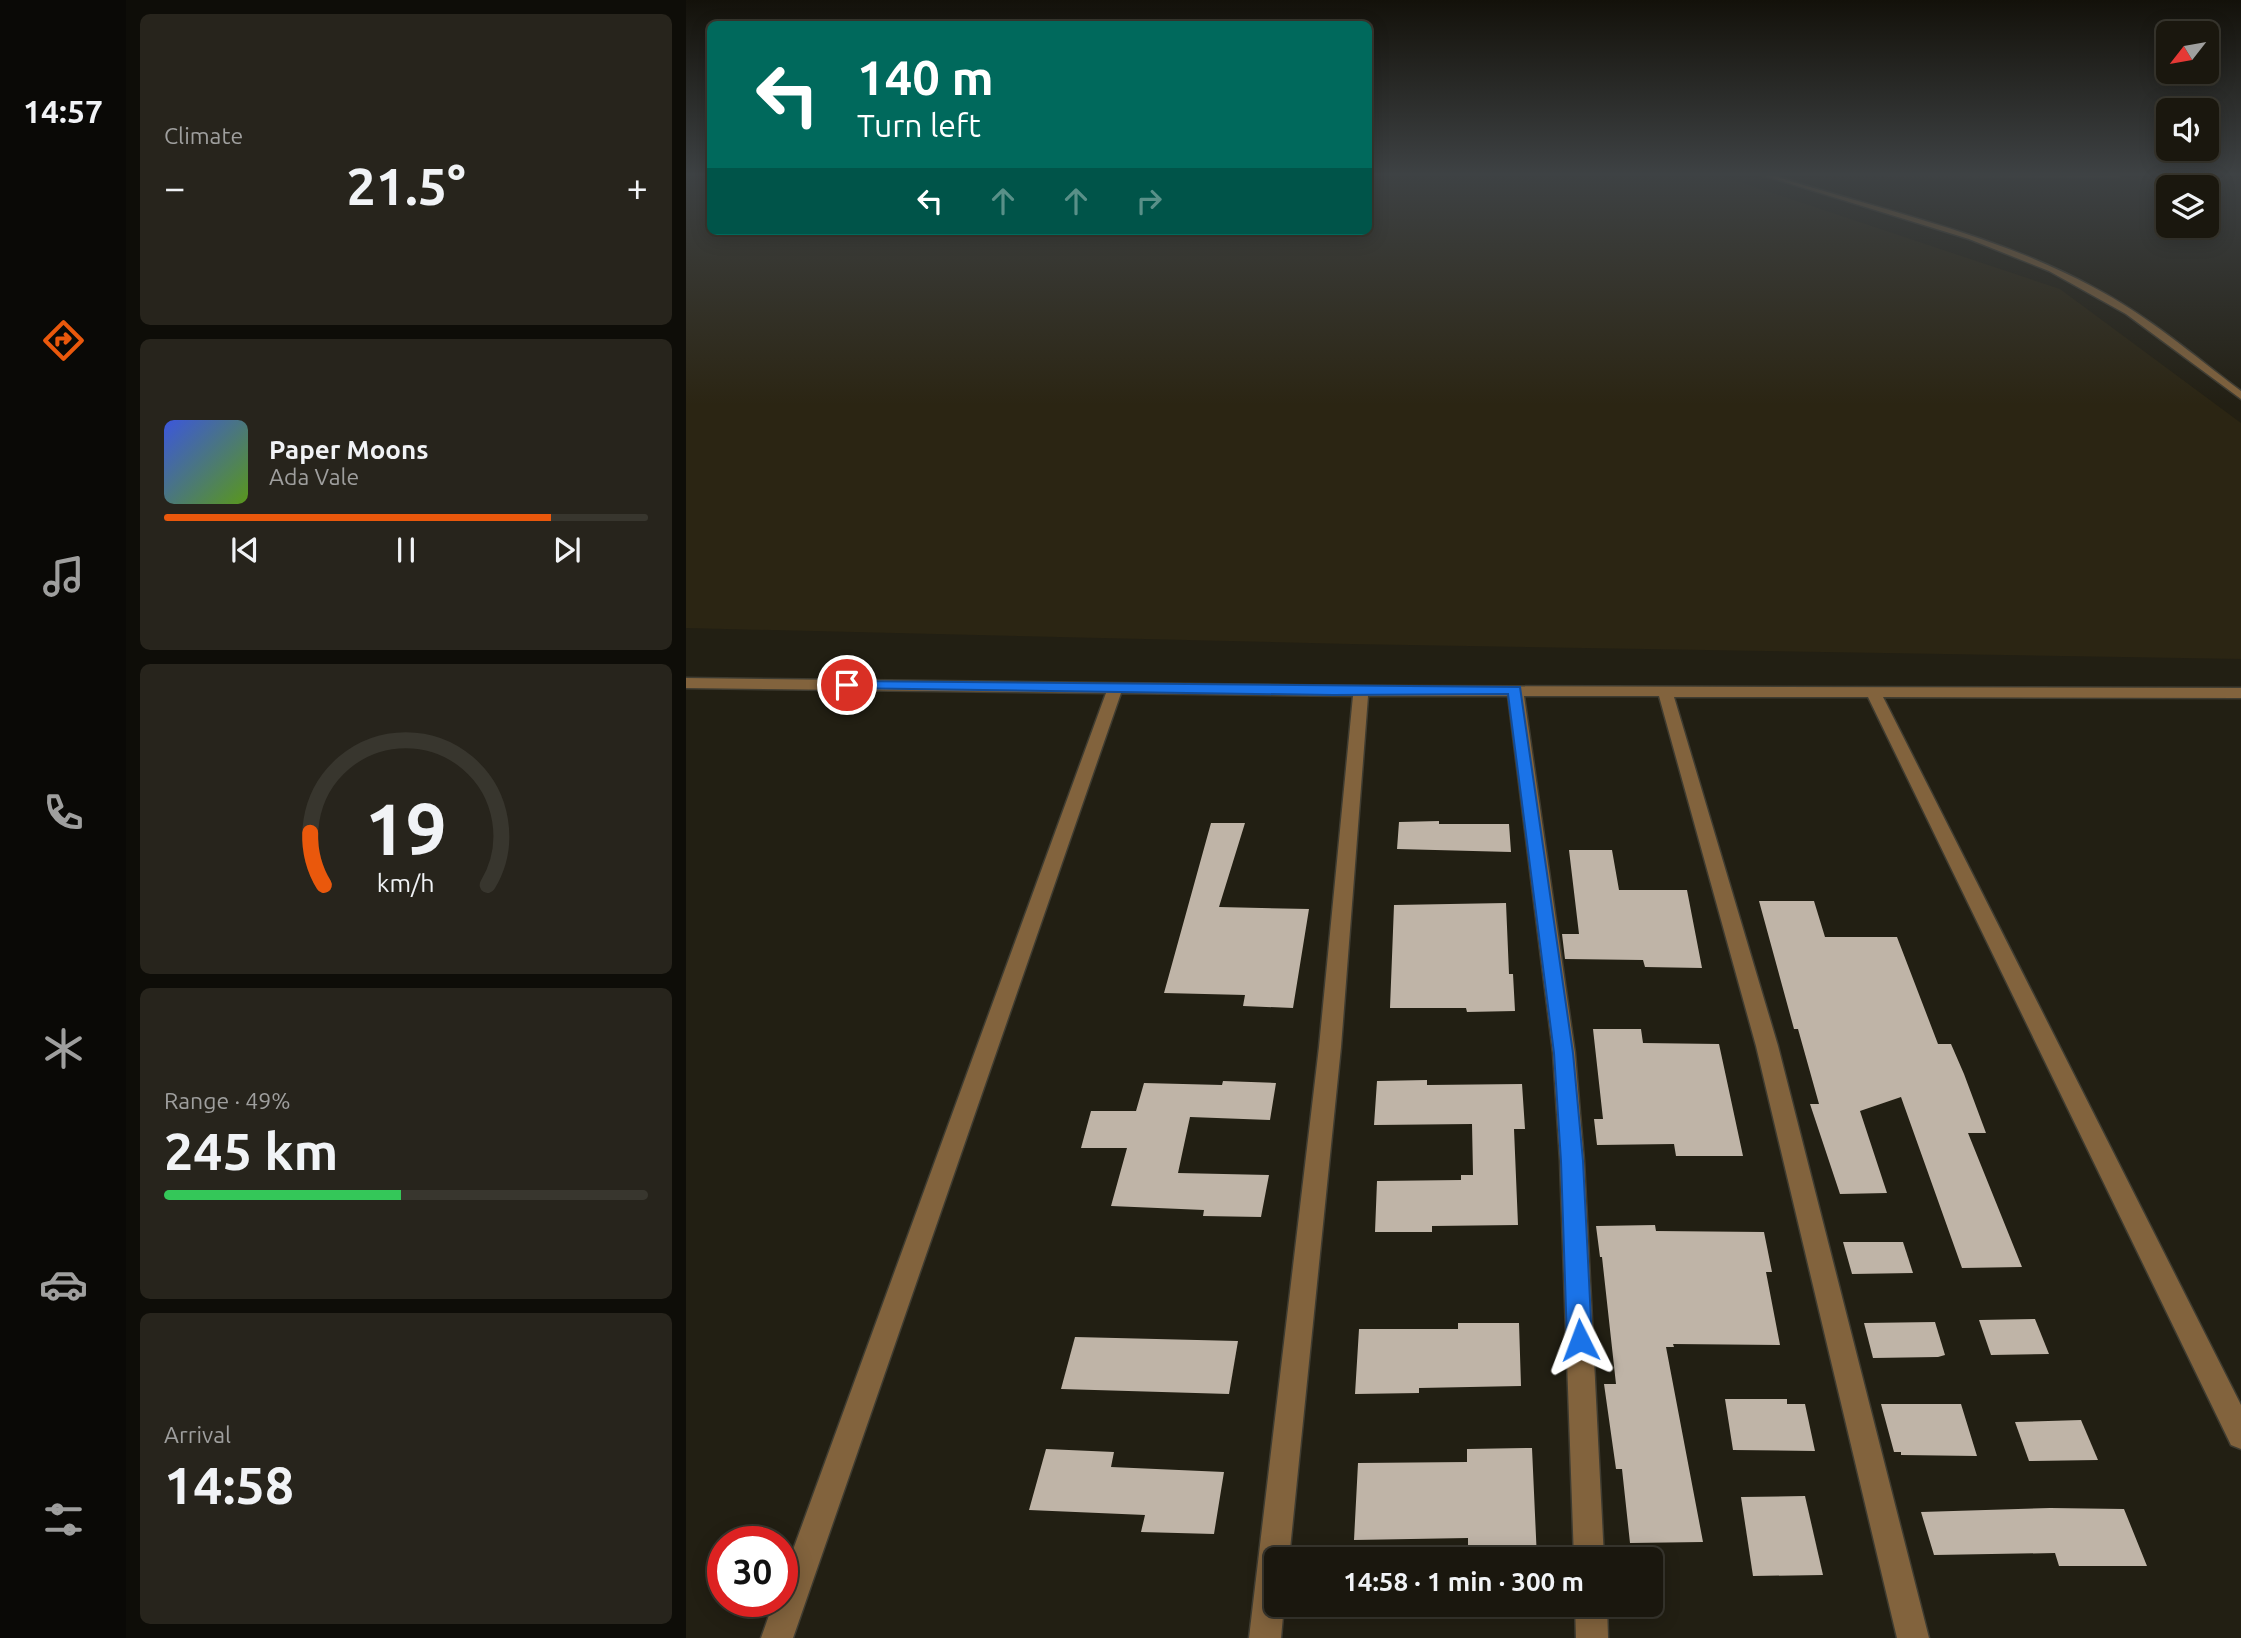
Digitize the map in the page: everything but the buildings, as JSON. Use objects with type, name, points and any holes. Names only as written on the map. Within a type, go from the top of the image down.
[{"type":"street","points":[[2002,251],[2089,287],[2135,315],[2241,396]]},
{"type":"street","points":[[686,683],[1361,691],[2241,693]]},
{"type":"street","points":[[776,1638],[1115,689]]},
{"type":"street","points":[[1515,690],[1564,1053],[1572,1161],[1588,1547]]},
{"type":"street","points":[[1265,1638],[1330,1047],[1361,691]]},
{"type":"street","points":[[1665,691],[1767,1046],[1913,1638]]},
{"type":"street","points":[[1873,692],[2241,1435]]},
{"type":"street","points":[[1591,1617],[1592,1638]]},
{"type":"shaded area","points":[[686,251],[1948,251],[2060,289],[2241,423],[2241,659],[1350,644],[686,628]]},
{"type":"route","points":[[847,685],[1333,691],[1515,690],[1564,1053],[1580,1340]]}]
